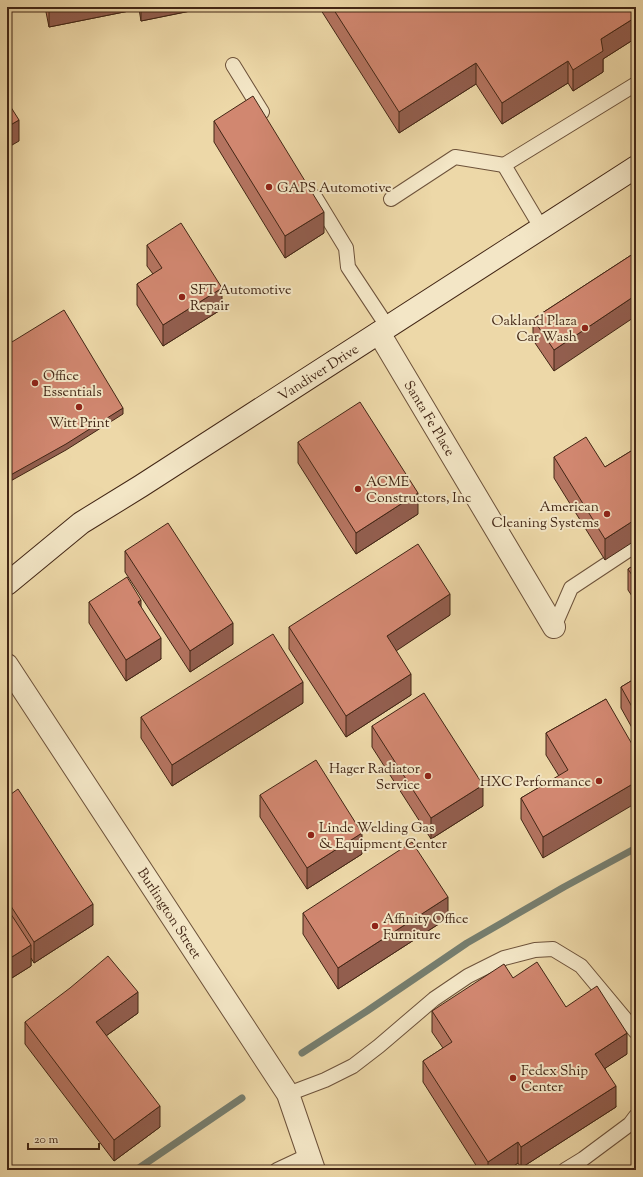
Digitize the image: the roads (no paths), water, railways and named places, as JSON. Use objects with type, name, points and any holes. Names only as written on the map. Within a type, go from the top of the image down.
[{"type":"street","name":"Vandiver Drive","points":[[7,584],[81,523],[542,229],[636,167]]},
{"type":"street","name":"Santa Fe Place","points":[[383,330],[554,627]]},
{"type":"street","name":"Burlington Street","points":[[7,665],[288,1094],[312,1162]]},
{"type":"lane","points":[[233,66],[271,126]]},
{"type":"lane","points":[[391,199],[455,157],[504,165],[636,84]]},
{"type":"lane","points":[[504,165],[542,229]]},
{"type":"lane","points":[[308,187],[346,248],[348,267],[383,330]]},
{"type":"lane","points":[[554,627],[571,588],[636,545]]},
{"type":"lane","points":[[288,1094],[325,1080],[352,1066],[379,1046],[434,999],[468,976],[504,958],[535,950],[553,949],[582,966],[636,1032]]},
{"type":"lane","points":[[564,1170],[583,1159],[630,1124],[636,1116]]},
{"type":"lane","points":[[277,1170],[312,1162]]},
{"type":"waterway","points":[[302,1053],[467,943],[564,887],[636,848]]},
{"type":"waterway","points":[[136,1170],[242,1098]]},
{"type":"place","name":"GAPS Automotive","points":[[269,187]]},
{"type":"place","name":"SFT Automotive Repair","points":[[182,297]]},
{"type":"place","name":"Oakland Plaza Car Wash","points":[[585,328]]},
{"type":"place","name":"Office Essentials","points":[[35,383]]},
{"type":"place","name":"Witt Print","points":[[79,407]]},
{"type":"place","name":"ACME Constructors, Inc","points":[[358,489]]},
{"type":"place","name":"American Cleaning Systems","points":[[607,514]]},
{"type":"place","name":"Hager Radiator Service","points":[[428,776]]},
{"type":"place","name":"HXC Performance","points":[[599,781]]},
{"type":"place","name":"Linde Welding Gas & Equipment Center","points":[[311,835]]},
{"type":"place","name":"Affinity Office Furniture","points":[[375,926]]},
{"type":"place","name":"Fedex Ship Center","points":[[513,1078]]}]
